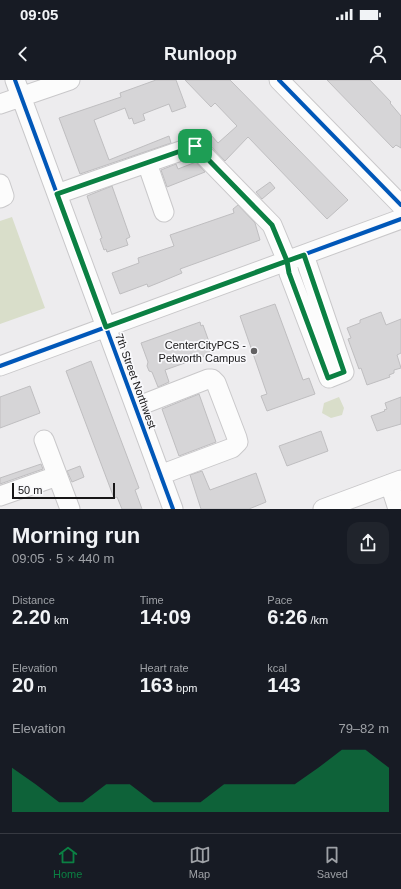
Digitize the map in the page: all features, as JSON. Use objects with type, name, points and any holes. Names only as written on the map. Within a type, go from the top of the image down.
[{"type":"street","name":"7th Street Northwest","points":[[15,80],[173,509]]},
{"type":"street","points":[[0,104],[22,98],[70,80]]},
{"type":"street","points":[[279,80],[401,206]]},
{"type":"street","points":[[57,194],[195,146],[272,225],[296,258],[344,372],[328,378],[289,273],[296,258]]},
{"type":"street","points":[[147,163],[164,212]]},
{"type":"street","points":[[0,184],[4,196],[0,198]]},
{"type":"street","points":[[0,366],[401,219]]},
{"type":"street","points":[[136,408],[208,379],[212,379],[216,383],[237,438],[238,442],[232,448],[160,475]]},
{"type":"street","points":[[44,440],[70,509]]},
{"type":"street","points":[[0,496],[57,476]]},
{"type":"street","points":[[323,509],[395,482],[398,509]]},
{"type":"green space","points":[[12,217],[45,308],[0,324],[0,221]]},
{"type":"green space","points":[[339,397],[344,408],[342,415],[331,418],[322,413],[324,403]]},
{"type":"building","points":[[156,80],[176,80],[186,107],[172,112],[169,104],[143,114],[145,120],[134,124],[132,118],[129,119],[125,108],[94,120],[109,160],[169,136],[171,143],[80,174],[59,118],[121,97],[120,93]]},
{"type":"building","points":[[185,80],[230,80],[348,200],[327,219],[248,137],[225,161],[205,140],[211,135],[218,143],[237,126],[215,103],[211,107]]},
{"type":"building","points":[[327,80],[370,80],[391,102],[390,103],[401,116],[401,148],[396,145],[393,148]]},
{"type":"building","points":[[196,162],[205,172],[167,187],[161,170],[176,164],[178,169]]},
{"type":"building","points":[[270,182],[275,188],[262,199],[256,192]]},
{"type":"building","points":[[112,186],[130,237],[126,239],[128,245],[107,252],[106,249],[104,250],[100,239],[102,238],[87,196]]},
{"type":"building","points":[[238,205],[255,223],[260,240],[180,269],[182,273],[148,287],[147,284],[120,294],[112,273],[139,263],[138,258],[174,246],[170,235],[234,213],[233,209]]},
{"type":"building","points":[[275,304],[303,380],[309,378],[315,394],[267,411],[261,396],[267,394],[240,316]]},
{"type":"building","points":[[381,312],[386,325],[401,319],[401,353],[397,355],[401,368],[394,370],[394,373],[389,375],[390,377],[367,385],[361,368],[359,369],[348,339],[351,338],[347,328],[360,323],[360,320]]},
{"type":"building","points":[[200,322],[201,326],[203,325],[213,353],[165,370],[169,382],[158,387],[152,372],[149,371],[147,366],[148,362],[141,343]]},
{"type":"building","points":[[91,361],[139,488],[135,490],[142,509],[122,509],[117,497],[114,498],[66,371]]},
{"type":"building","points":[[30,386],[40,413],[0,428],[0,397]]},
{"type":"building","points":[[199,394],[216,442],[179,456],[162,409]]},
{"type":"building","points":[[401,397],[401,424],[377,431],[371,416],[385,411],[384,410],[387,409],[385,403]]},
{"type":"building","points":[[321,431],[328,451],[287,466],[279,446]]},
{"type":"building","points":[[41,464],[43,469],[0,484],[0,478]]},
{"type":"building","points":[[80,466],[84,477],[72,482],[67,471]]},
{"type":"building","points":[[202,471],[210,490],[256,473],[266,502],[249,509],[201,509],[190,475]]},
{"type":"cycle path","points":[[15,80],[173,509]]},
{"type":"cycle path","points":[[279,80],[401,205]]},
{"type":"cycle path","points":[[0,366],[401,219]]},
{"type":"place","name":"CenterCityPCS - Petworth Campus","points":[[254,351]]},
{"type":"route","points":[[195,146],[57,194],[106,327],[287,261],[289,273],[328,378],[344,372],[304,255],[287,261],[272,225],[195,146]]}]
